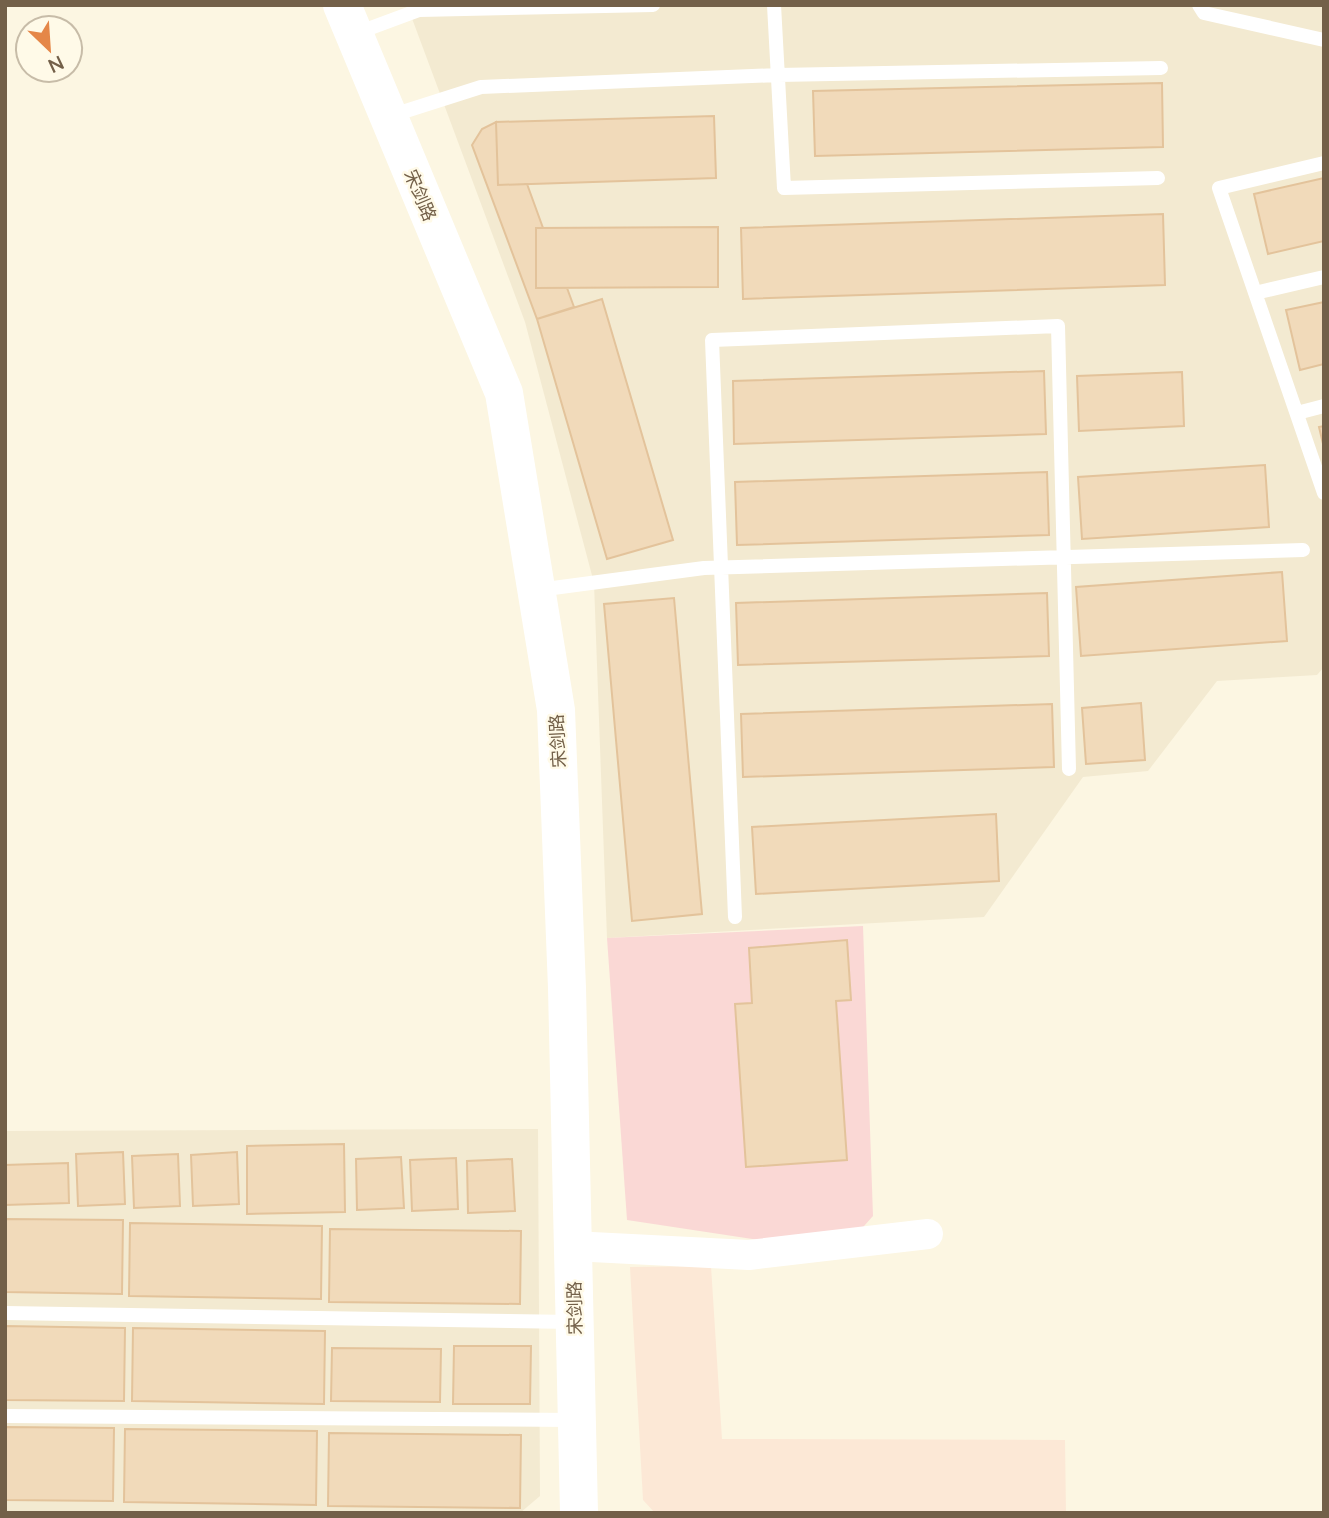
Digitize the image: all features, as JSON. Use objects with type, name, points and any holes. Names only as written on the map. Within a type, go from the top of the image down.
[{"type":"main road","name":"宋剑路","points":[[348,20],[504,393],[556,710],[579,1513]]},
{"type":"street","points":[[572,1246],[749,1255],[928,1234]]},
{"type":"lane","points":[[348,20],[419,10],[653,5]]},
{"type":"lane","points":[[774,5],[783,188],[1158,178]]},
{"type":"lane","points":[[1199,5],[1204,13],[1324,40]]},
{"type":"lane","points":[[388,116],[481,87],[778,75],[1161,68]]},
{"type":"lane","points":[[1324,163],[1219,188],[1324,493]]},
{"type":"lane","points":[[1255,293],[1324,277]]},
{"type":"lane","points":[[735,917],[712,340],[1058,326],[1069,769]]},
{"type":"lane","points":[[1297,412],[1324,406]]},
{"type":"lane","points":[[537,590],[721,567],[1303,550]]},
{"type":"lane","points":[[5,1313],[574,1322]]},
{"type":"lane","points":[[5,1416],[576,1420]]},
{"type":"shaded area","points":[[407,5],[1324,5],[1324,667],[1317,675],[1217,681],[1148,771],[1083,777],[984,917],[607,938],[594,583],[525,322]]},
{"type":"shaded area","points":[[863,926],[873,1216],[856,1235],[773,1242],[627,1220],[607,938]]},
{"type":"shaded area","points":[[538,1129],[540,1496],[520,1513],[5,1513],[5,1131]]},
{"type":"shaded area","points":[[711,1266],[722,1439],[1065,1440],[1066,1513],[655,1513],[643,1500],[630,1267]]},
{"type":"building","points":[[1162,83],[1163,147],[815,156],[813,91]]},
{"type":"building","points":[[714,116],[716,178],[498,185],[496,122]]},
{"type":"building","points":[[496,122],[498,185],[527,184],[543,228],[536,228],[536,288],[567,288],[574,307],[537,319],[472,145],[482,129]]},
{"type":"building","points":[[1324,178],[1324,241],[1268,254],[1254,194]]},
{"type":"building","points":[[1163,214],[1165,285],[743,299],[741,228]]},
{"type":"building","points":[[718,227],[718,287],[536,288],[536,228]]},
{"type":"building","points":[[602,299],[673,540],[607,559],[537,319]]},
{"type":"building","points":[[1324,302],[1324,364],[1300,370],[1286,310]]},
{"type":"building","points":[[1044,371],[1046,434],[734,444],[733,381]]},
{"type":"building","points":[[1182,372],[1184,426],[1079,431],[1077,376]]},
{"type":"building","points":[[1324,426],[1324,448],[1319,427]]},
{"type":"building","points":[[1265,465],[1269,527],[1082,539],[1078,477]]},
{"type":"building","points":[[1047,472],[1049,535],[737,545],[735,482]]},
{"type":"building","points":[[1282,572],[1287,641],[1081,656],[1076,587]]},
{"type":"building","points":[[1047,593],[1049,656],[738,665],[736,603]]},
{"type":"building","points":[[674,598],[702,914],[632,921],[604,604]]},
{"type":"building","points":[[1141,703],[1145,760],[1086,764],[1082,708]]},
{"type":"building","points":[[1052,704],[1054,767],[743,777],[741,714]]},
{"type":"building","points":[[996,814],[999,881],[756,894],[752,827]]},
{"type":"building","points":[[847,940],[851,1000],[836,1001],[847,1160],[746,1167],[735,1004],[752,1003],[749,948]]},
{"type":"building","points":[[344,1144],[345,1212],[247,1214],[247,1146]]},
{"type":"building","points":[[123,1152],[125,1204],[78,1206],[76,1154]]},
{"type":"building","points":[[237,1152],[239,1204],[193,1206],[191,1155]]},
{"type":"building","points":[[178,1154],[180,1206],[134,1208],[132,1156]]},
{"type":"building","points":[[401,1157],[404,1208],[357,1210],[356,1159]]},
{"type":"building","points":[[456,1158],[458,1209],[412,1211],[410,1160]]},
{"type":"building","points":[[512,1159],[515,1211],[468,1213],[467,1161]]},
{"type":"building","points":[[68,1163],[69,1203],[5,1205],[5,1165]]},
{"type":"building","points":[[5,1219],[123,1220],[122,1294],[5,1292]]},
{"type":"building","points":[[130,1223],[322,1226],[321,1299],[129,1296]]},
{"type":"building","points":[[330,1229],[521,1231],[520,1304],[329,1302]]},
{"type":"building","points":[[5,1326],[125,1328],[124,1401],[5,1400]]},
{"type":"building","points":[[133,1328],[325,1331],[324,1404],[132,1401]]},
{"type":"building","points":[[454,1346],[531,1346],[530,1404],[453,1404]]},
{"type":"building","points":[[332,1348],[441,1349],[440,1402],[331,1401]]},
{"type":"building","points":[[5,1427],[114,1428],[113,1501],[5,1500]]},
{"type":"building","points":[[125,1429],[317,1431],[316,1505],[124,1502]]},
{"type":"building","points":[[329,1433],[521,1435],[520,1508],[328,1506]]}]
